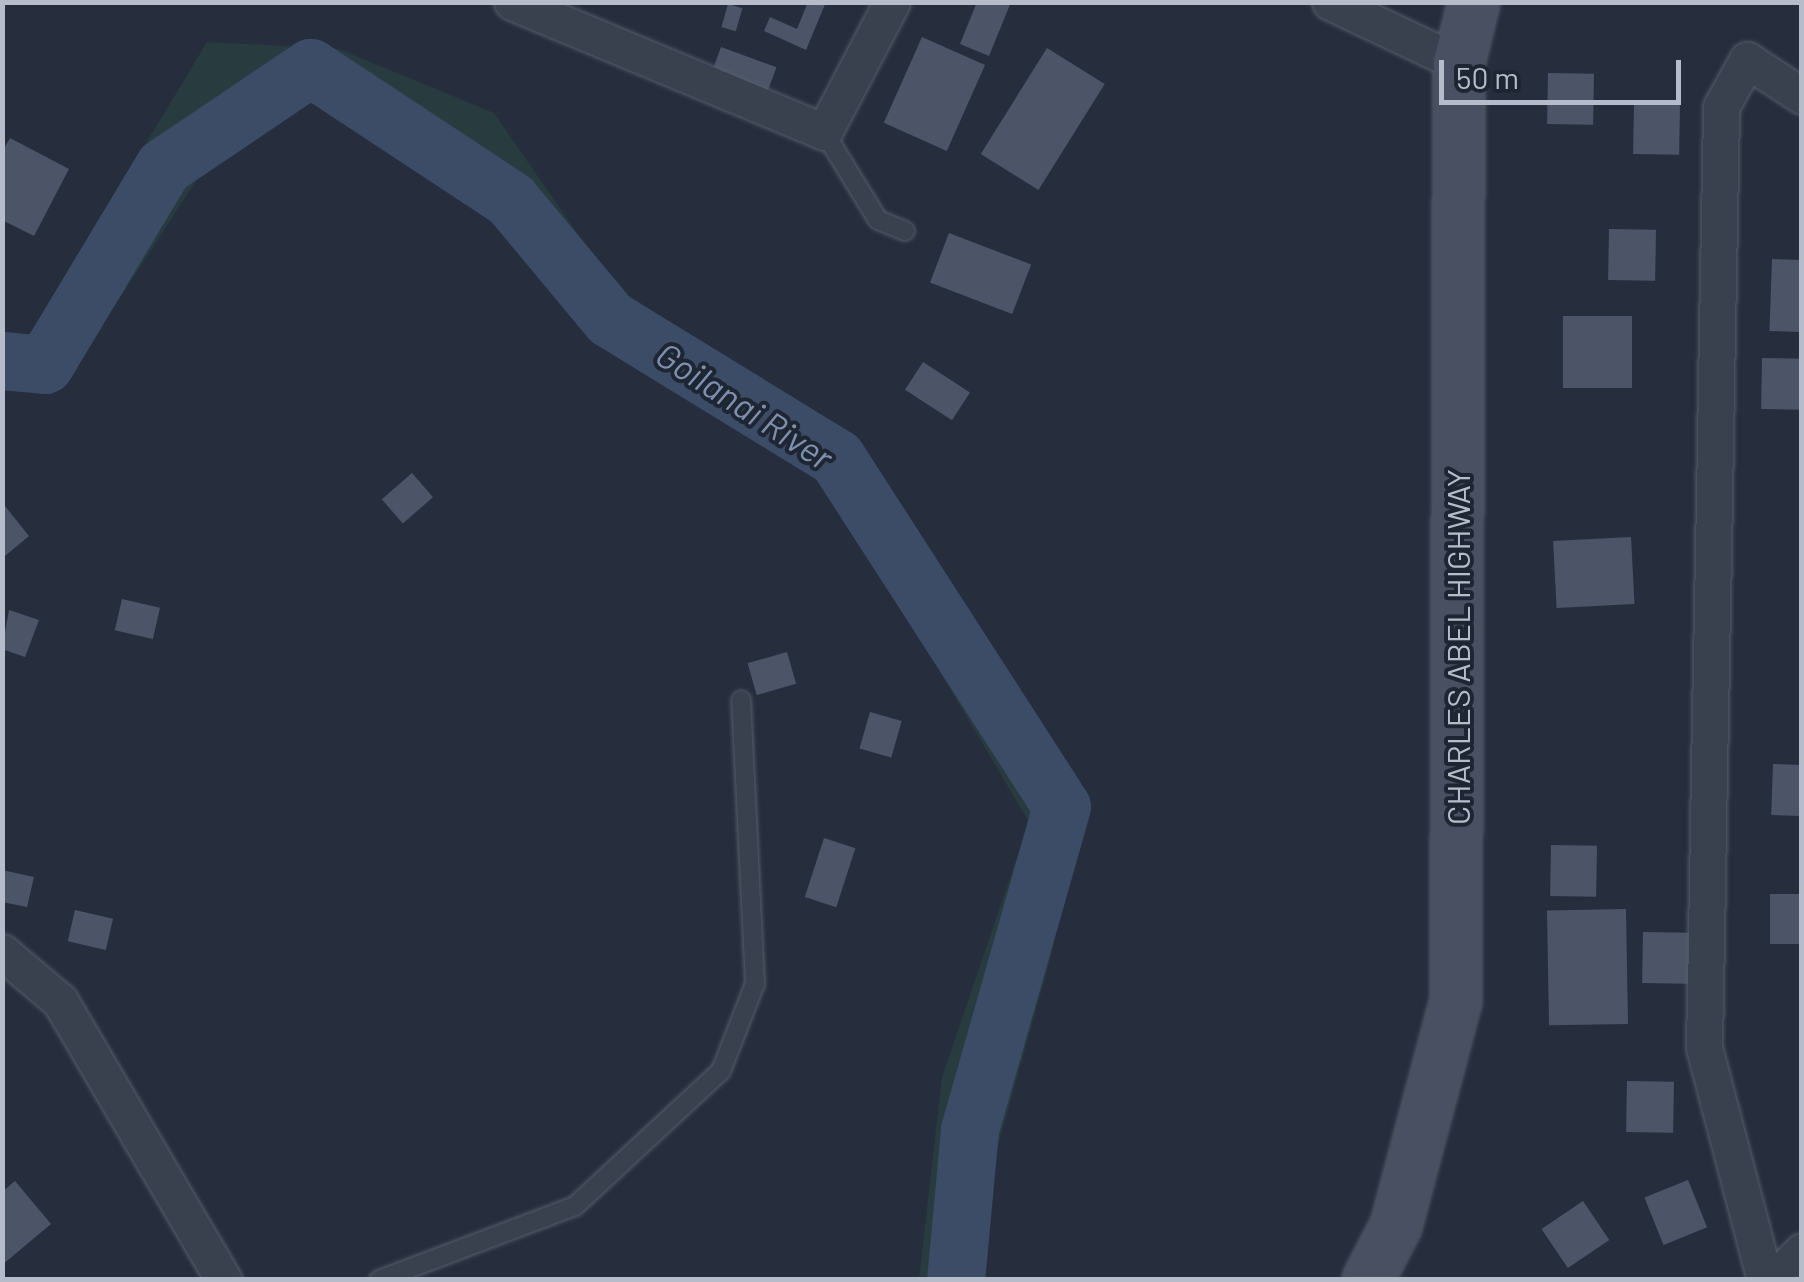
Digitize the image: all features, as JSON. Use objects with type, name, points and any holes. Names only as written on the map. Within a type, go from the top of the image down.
[{"type":"main road","name":"CHARLES ABEL HIGHWAY","points":[[1368,1280],[1396,1226],[1456,1002],[1459,63],[1474,2]]},
{"type":"street","points":[[512,2],[824,132],[892,2]]},
{"type":"street","points":[[1330,2],[1459,63]]},
{"type":"street","points":[[1765,1280],[1704,1047],[1721,107],[1747,60],[1802,96]]},
{"type":"street","points":[[2,952],[60,1001],[224,1280]]},
{"type":"street","points":[[1772,1280],[1802,1252]]},
{"type":"lane","points":[[824,132],[878,220],[905,231]]},
{"type":"lane","points":[[379,1280],[576,1206],[721,1071],[756,984],[741,700]]},
{"type":"green space","points":[[207,42],[339,49],[494,113],[614,286],[840,433],[1085,791],[1050,960],[997,1149],[980,1279],[919,1279],[942,1077],[1029,822],[823,474],[597,336],[494,221],[316,94],[207,164],[77,364],[31,334]]},
{"type":"building","points":[[808,2],[826,2],[806,50],[764,31],[770,17],[797,29]]},
{"type":"building","points":[[977,2],[1011,2],[989,56],[960,44]]},
{"type":"building","points":[[728,4],[742,8],[736,31],[721,27]]},
{"type":"building","points":[[922,37],[985,65],[947,151],[884,123]]},
{"type":"building","points":[[721,47],[776,67],[768,92],[712,71]]},
{"type":"building","points":[[1047,48],[1105,84],[1038,190],[981,154]]},
{"type":"building","points":[[1548,73],[1594,74],[1593,125],[1547,124]]},
{"type":"building","points":[[1634,103],[1680,104],[1679,155],[1633,154]]},
{"type":"building","points":[[10,138],[69,169],[34,236],[2,220],[2,152]]},
{"type":"building","points":[[1609,229],[1656,230],[1655,281],[1608,280]]},
{"type":"building","points":[[949,233],[1031,265],[1012,314],[930,282]]},
{"type":"building","points":[[1772,259],[1802,260],[1799,332],[1769,331]]},
{"type":"building","points":[[1563,316],[1632,316],[1632,388],[1563,388]]},
{"type":"building","points":[[1762,358],[1802,359],[1801,410],[1761,409]]},
{"type":"building","points":[[923,362],[970,392],[952,420],[905,390]]},
{"type":"building","points":[[412,473],[433,497],[403,523],[382,499]]},
{"type":"building","points":[[5,506],[29,536],[5,556],[2,553]]},
{"type":"building","points":[[1631,537],[1635,604],[1557,608],[1553,541]]},
{"type":"building","points":[[122,599],[160,608],[153,639],[115,630]]},
{"type":"building","points":[[9,610],[39,620],[25,657],[2,649]]},
{"type":"building","points":[[787,652],[796,684],[757,695],[748,663]]},
{"type":"building","points":[[870,712],[902,721],[891,758],[860,749]]},
{"type":"building","points":[[1773,764],[1802,765],[1800,816],[1771,815]]},
{"type":"building","points":[[824,838],[855,848],[836,907],[805,897]]},
{"type":"building","points":[[1551,845],[1597,846],[1596,897],[1550,896]]},
{"type":"building","points":[[2,870],[34,877],[27,907],[2,902]]},
{"type":"building","points":[[1770,894],[1802,894],[1802,944],[1770,944]]},
{"type":"building","points":[[1626,909],[1628,1024],[1549,1025],[1547,910]]},
{"type":"building","points":[[75,910],[113,919],[106,950],[68,941]]},
{"type":"building","points":[[1643,932],[1689,933],[1688,984],[1642,983]]},
{"type":"building","points":[[1627,1081],[1674,1082],[1673,1133],[1626,1132]]},
{"type":"building","points":[[1688,1180],[1707,1227],[1664,1245],[1644,1198]]},
{"type":"building","points":[[15,1181],[51,1224],[2,1265],[2,1192]]},
{"type":"building","points":[[1583,1201],[1609,1240],[1568,1268],[1542,1229]]},
{"type":"waterway","name":"Goilanai River","points":[[2,361],[45,365],[164,167],[311,68],[511,200],[610,319],[837,458],[1062,807],[970,1130],[956,1280]]}]
